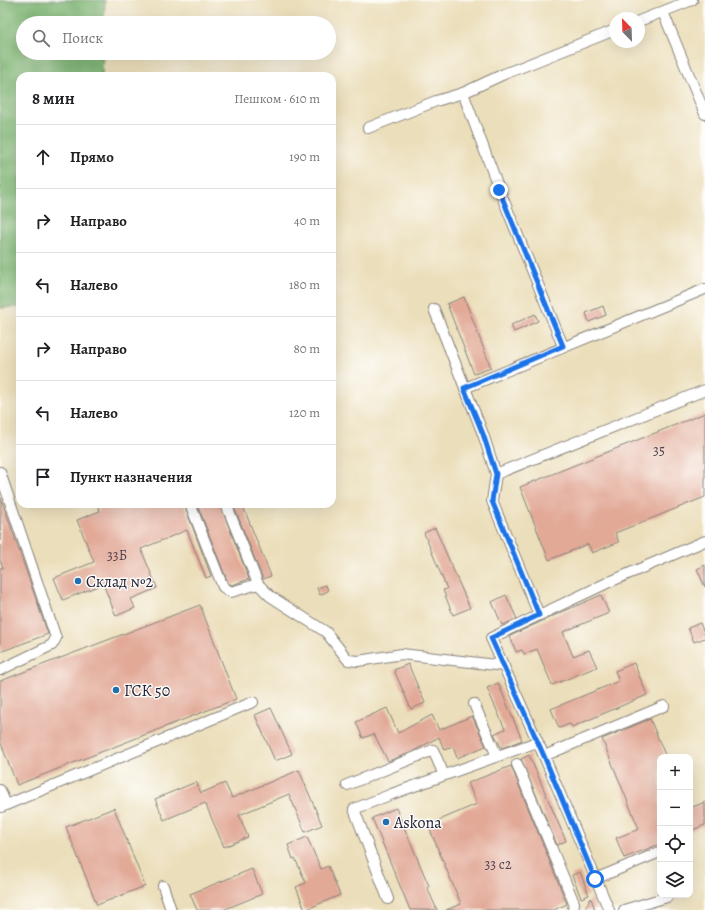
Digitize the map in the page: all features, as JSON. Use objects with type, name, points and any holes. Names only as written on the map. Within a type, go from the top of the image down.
[{"type":"street","points":[[645,19],[692,0]]},
{"type":"street","points":[[663,12],[705,114]]},
{"type":"street","points":[[368,128],[436,101],[463,93],[504,74],[609,32]]},
{"type":"street","points":[[463,93],[499,190],[563,346]]},
{"type":"street","points":[[464,388],[563,346],[705,289]]},
{"type":"street","points":[[434,309],[483,434],[496,474],[492,501],[539,615]]},
{"type":"street","points":[[496,474],[705,390]]},
{"type":"street","points":[[0,472],[56,638],[52,645],[0,670]]},
{"type":"street","points":[[192,508],[223,586],[231,592],[258,584]]},
{"type":"street","points":[[228,508],[258,584],[270,596],[326,632],[348,660],[358,661],[402,654],[504,666]]},
{"type":"street","points":[[609,910],[538,742],[491,638],[607,583],[705,541]]},
{"type":"street","points":[[0,790],[3,806],[253,702]]},
{"type":"street","points":[[474,704],[497,756]]},
{"type":"street","points":[[544,756],[664,706]]},
{"type":"street","points":[[388,899],[354,809],[538,742]]},
{"type":"street","points":[[347,785],[433,750],[444,775]]},
{"type":"street","points":[[517,764],[574,903],[573,910]]},
{"type":"street","points":[[595,879],[657,853]]},
{"type":"street","points":[[163,886],[171,910]]},
{"type":"street","points":[[624,910],[664,898]]},
{"type":"green space","points":[[0,0],[105,0],[104,16],[16,16],[16,60],[103,60],[102,72],[16,72],[16,307],[0,308]]},
{"type":"building","points":[[464,297],[491,368],[474,374],[447,304]]},
{"type":"building","points":[[603,306],[606,315],[589,322],[586,313]]},
{"type":"building","points":[[535,314],[538,321],[514,332],[511,325]]},
{"type":"building","points":[[705,413],[705,497],[615,533],[619,542],[592,553],[588,544],[549,560],[520,487]]},
{"type":"building","points":[[1,498],[48,634],[0,652],[0,568],[3,568],[0,560]]},
{"type":"building","points":[[99,508],[186,508],[211,576],[206,578],[187,530],[141,549],[157,588],[131,599],[135,608],[116,616],[103,584],[63,600],[54,578],[94,562],[77,520],[100,511]]},
{"type":"building","points":[[199,508],[222,508],[249,579],[232,585],[228,583]]},
{"type":"building","points":[[235,508],[244,508],[271,576],[263,579]]},
{"type":"building","points":[[435,528],[470,608],[453,615],[443,590],[447,589],[424,533]]},
{"type":"building","points":[[705,565],[705,587],[697,569]]},
{"type":"building","points":[[326,585],[328,591],[320,595],[317,588]]},
{"type":"building","points":[[506,595],[517,619],[502,625],[492,602]]},
{"type":"building","points":[[601,595],[609,613],[563,632],[573,656],[589,650],[597,667],[552,685],[537,649],[524,654],[522,650],[516,652],[510,636]]},
{"type":"building","name":"ГСК 50","points":[[200,605],[236,699],[17,785],[0,741],[0,681]]},
{"type":"building","points":[[700,623],[705,638],[694,642],[688,628]]},
{"type":"building","points":[[634,663],[647,695],[572,727],[570,724],[559,728],[551,709],[619,681],[615,671]]},
{"type":"building","points":[[408,664],[425,703],[411,709],[394,670]]},
{"type":"building","points":[[498,683],[522,740],[502,748],[494,734],[505,729],[487,688]]},
{"type":"building","points":[[271,708],[292,754],[275,761],[255,715]]},
{"type":"building","points":[[387,708],[398,733],[432,715],[439,730],[472,716],[486,746],[457,758],[453,747],[444,750],[439,737],[410,753],[388,761],[374,734],[363,738],[356,722]]},
{"type":"building","points":[[650,719],[665,754],[657,754],[657,845],[624,858],[616,838],[639,829],[602,739]]},
{"type":"building","points":[[529,755],[566,841],[557,845],[521,759]]},
{"type":"building","points":[[511,766],[567,904],[554,910],[446,910],[461,904],[428,825],[477,804],[468,783]]},
{"type":"building","points":[[299,770],[322,825],[305,832],[289,794],[239,815],[248,837],[224,847],[205,803],[164,820],[155,799],[196,782],[201,793],[225,783],[232,798]]},
{"type":"building","points":[[705,802],[705,825],[693,830],[693,826],[693,807]]},
{"type":"building","points":[[114,808],[145,886],[97,905],[66,827]]},
{"type":"building","points":[[396,808],[429,886],[427,887],[437,910],[410,910],[372,818]]},
{"type":"building","points":[[307,837],[321,869],[328,866],[340,895],[305,910],[296,887],[306,883],[295,858],[293,859],[288,845]]},
{"type":"building","points":[[252,869],[262,894],[223,910],[197,910],[190,894]]},
{"type":"building","points":[[580,872],[589,895],[581,898],[572,875]]},
{"type":"building","points":[[591,898],[595,910],[584,910]]},
{"type":"place","name":"Склад №2","points":[[78,581]]},
{"type":"place","name":"ГСК 50","points":[[116,690]]},
{"type":"place","name":"Askona","points":[[386,822]]},
{"type":"route","points":[[499,190],[563,346],[464,388],[483,434],[496,474],[492,501],[539,615],[491,638],[544,756],[595,879]]}]
